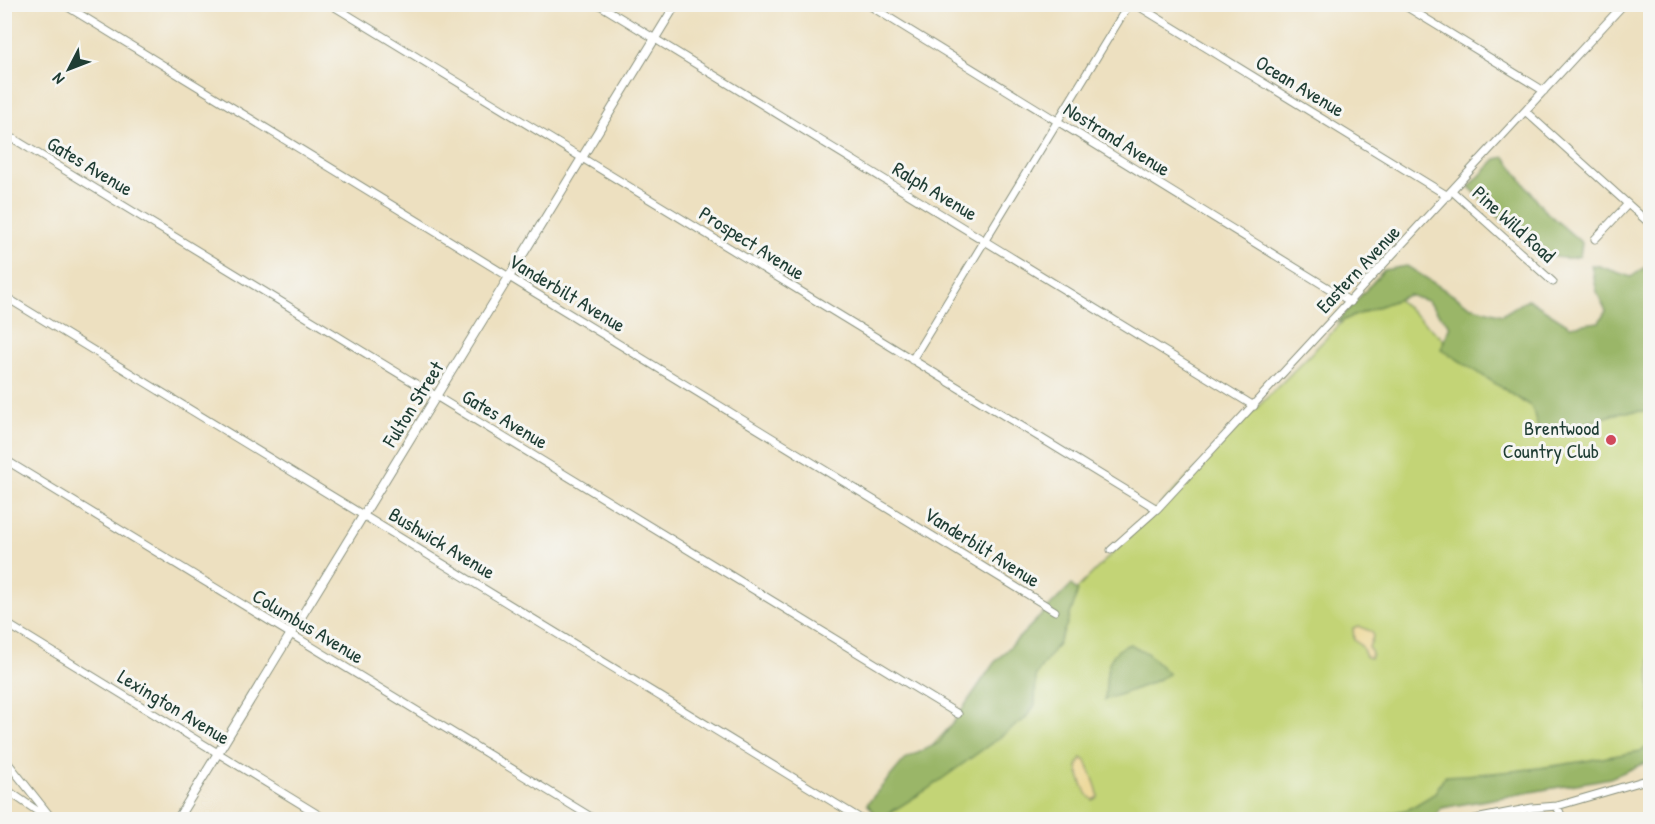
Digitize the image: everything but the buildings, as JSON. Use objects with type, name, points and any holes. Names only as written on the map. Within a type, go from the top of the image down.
[{"type":"street","name":"Vanderbilt Avenue","points":[[63,4],[1055,611]]},
{"type":"street","name":"Prospect Avenue","points":[[330,4],[1157,509]]},
{"type":"street","name":"Ralph Avenue","points":[[598,4],[1254,406]]},
{"type":"street","name":"Fulton Street","points":[[177,819],[676,4]]},
{"type":"street","name":"Nostrand Avenue","points":[[867,4],[1351,302]]},
{"type":"street","points":[[912,360],[1130,4]]},
{"type":"street","name":"Ocean Avenue","points":[[1135,4],[1450,193]]},
{"type":"street","points":[[1402,4],[1544,91]]},
{"type":"street","name":"Eastern Avenue","points":[[1111,550],[1157,509],[1254,406],[1624,4]]},
{"type":"street","points":[[1525,111],[1650,224]]},
{"type":"street","name":"Gates Avenue","points":[[4,133],[958,714]]},
{"type":"street","name":"Pine Wild Road","points":[[1450,193],[1553,282]]},
{"type":"street","points":[[1595,239],[1628,204]]},
{"type":"street","name":"Bushwick Avenue","points":[[4,296],[861,819]]},
{"type":"street","name":"Columbus Avenue","points":[[4,459],[596,819]]},
{"type":"street","name":"Lexington Avenue","points":[[4,622],[327,819]]},
{"type":"street","points":[[4,758],[51,819]]},
{"type":"street","points":[[1470,819],[1557,806],[1650,779]]},
{"type":"street","points":[[4,788],[51,819]]},
{"type":"street","points":[[1557,806],[1563,819]]},
{"type":"green space","points":[[1505,157],[1543,209],[1582,243],[1580,256],[1565,258],[1549,255],[1534,247],[1519,236],[1469,187],[1496,159]]},
{"type":"green space","points":[[1650,264],[1650,411],[1622,412],[1555,433],[1538,428],[1532,407],[1441,349],[1450,326],[1427,301],[1409,295],[1336,323],[1384,270],[1407,266],[1470,306],[1502,315],[1528,299],[1570,326],[1599,322],[1606,311],[1597,292],[1591,265],[1631,277]]},
{"type":"green space","name":"Brentwood Country Club","points":[[1380,284],[1442,338],[1523,402],[1564,373],[1650,396],[1650,757],[1418,814],[1406,819],[865,820],[1055,611]]},
{"type":"green space","points":[[1071,585],[1078,591],[1067,624],[1058,644],[1036,675],[1035,705],[1025,719],[928,789],[880,819],[867,804],[905,759],[939,743],[994,663]]},
{"type":"green space","points":[[1130,644],[1147,653],[1169,674],[1105,700],[1108,666],[1111,659],[1121,648]]},
{"type":"green space","points":[[1650,745],[1650,761],[1610,778],[1441,808],[1433,819],[1364,819],[1409,809],[1434,794],[1445,776],[1495,773],[1568,764],[1641,751]]},
{"type":"sand","points":[[1358,626],[1373,634],[1369,647],[1372,654],[1370,658],[1366,657],[1362,647],[1354,640],[1353,628]]},
{"type":"sand","points":[[1082,758],[1086,761],[1097,790],[1098,797],[1093,800],[1079,775],[1077,766]]},
{"type":"place","name":"Brentwood Country Club","points":[[1611,440]]}]
